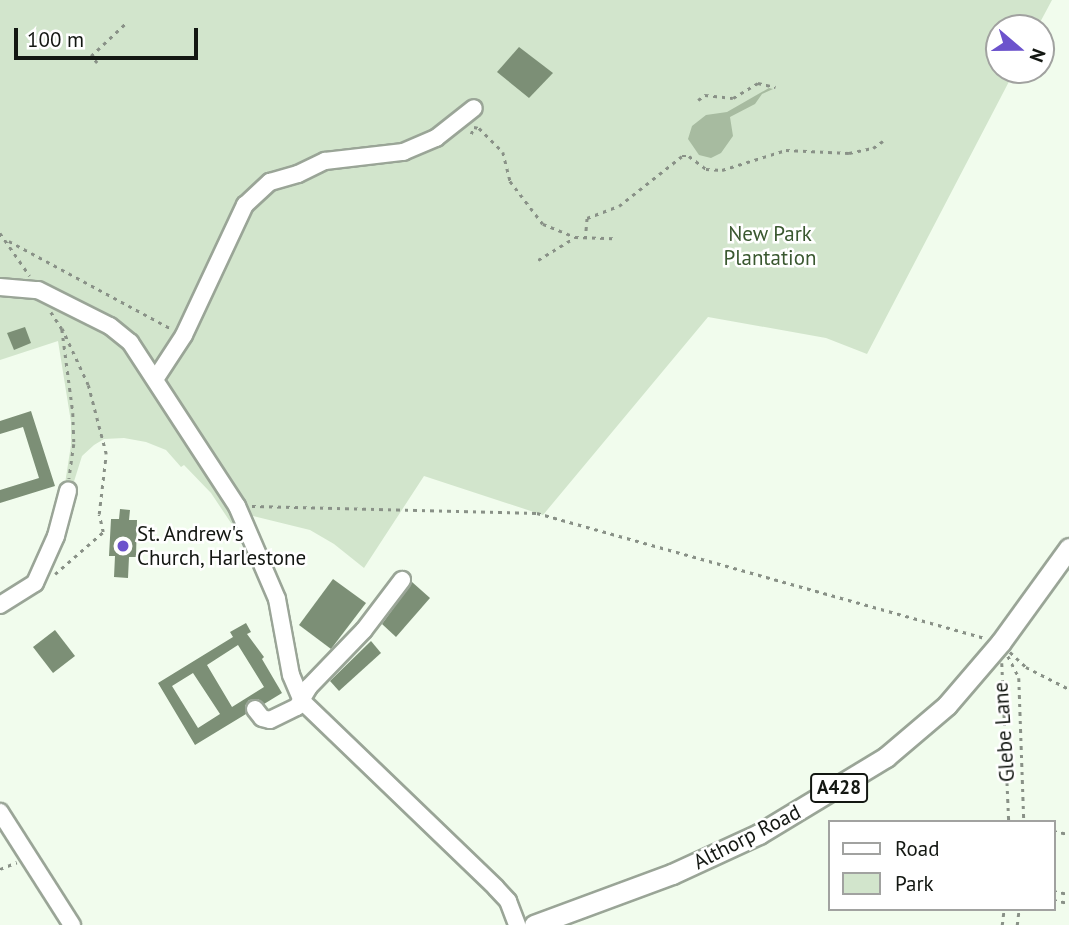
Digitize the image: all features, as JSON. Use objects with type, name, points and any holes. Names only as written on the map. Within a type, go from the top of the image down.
[{"type":"main road","name":"Althorp Road","points":[[534,925],[672,874],[759,834],[886,757],[947,705],[1001,642],[1069,548]]},
{"type":"street","points":[[156,378],[184,335],[245,205],[270,183],[325,161],[403,152],[436,138],[474,108]]},
{"type":"street","points":[[0,287],[38,290],[110,326],[130,342],[156,378],[237,506],[277,599],[291,675],[302,701],[496,888],[508,901],[517,925]]},
{"type":"street","points":[[0,605],[35,583],[56,536],[68,491]]},
{"type":"street","points":[[255,709],[262,718],[270,720],[291,712],[302,701],[309,687],[364,630],[402,580]]},
{"type":"street","points":[[0,812],[72,925]]},
{"type":"path","points":[[97,63],[91,56],[127,22]]},
{"type":"path","points":[[698,100],[705,95],[733,98],[758,83],[776,87]]},
{"type":"path","points":[[471,134],[474,127],[479,128],[503,152],[510,181],[543,224],[575,237],[613,238]]},
{"type":"path","points":[[585,239],[587,218],[619,206],[682,156],[689,156],[706,169],[722,170],[786,150],[849,153],[873,148],[883,141]]},
{"type":"path","points":[[0,233],[9,241],[184,335]]},
{"type":"path","points":[[538,260],[575,237]]},
{"type":"path","points":[[9,241],[62,329],[88,385],[106,454],[99,514],[103,532],[57,573],[35,583]]},
{"type":"path","points":[[62,329],[74,412],[74,444],[68,491]]},
{"type":"path","points":[[237,506],[537,513],[1001,642],[1026,667],[1069,689]]},
{"type":"path","points":[[1001,642],[1009,820]]},
{"type":"path","name":"Glebe Lane","points":[[1001,642],[1019,678],[1024,820]]},
{"type":"green space","name":"New Park Plantation","points":[[0,0],[1052,0],[1044,14],[985,14],[985,84],[1008,84],[867,354],[826,338],[708,317],[543,515],[424,476],[364,568],[334,544],[310,530],[253,516],[233,526],[211,493],[184,465],[181,467],[166,450],[146,442],[124,438],[104,439],[82,456],[71,491],[64,490],[71,445],[71,422],[58,341],[0,360]]},
{"type":"shaded area","points":[[769,88],[773,89],[762,94],[755,104],[730,117],[733,136],[721,153],[711,158],[699,155],[688,139],[692,126],[706,115],[727,112]]},
{"type":"building","points":[[519,47],[553,73],[529,98],[497,72]]},
{"type":"building","points":[[25,327],[31,343],[14,350],[7,333]]},
{"type":"building","points":[[31,411],[55,486],[0,503],[0,490],[39,478],[23,427],[0,434],[0,421]]},
{"type":"building","name":"St. Andrew's Church, Harlestone","points":[[120,509],[130,510],[129,520],[137,520],[136,557],[129,557],[128,578],[114,577],[115,556],[109,556],[111,519],[119,519]]},
{"type":"building","points":[[333,579],[366,603],[331,649],[299,625]]},
{"type":"building","points":[[412,582],[430,598],[396,637],[382,624]]},
{"type":"building","points":[[246,623],[251,632],[247,634],[264,657],[262,659],[282,693],[264,704],[258,699],[249,700],[245,706],[246,714],[195,745],[158,683],[233,637],[230,632]],"holes":[[[238,645],[264,687],[232,707],[207,665]],[[193,673],[220,714],[198,728],[172,686]]]},
{"type":"building","points":[[55,630],[75,656],[53,673],[33,647]]},
{"type":"building","points":[[371,641],[381,653],[339,691],[330,681]]},
{"type":"place","name":"St. Andrew's Church, Harlestone","points":[[123,546]]}]
